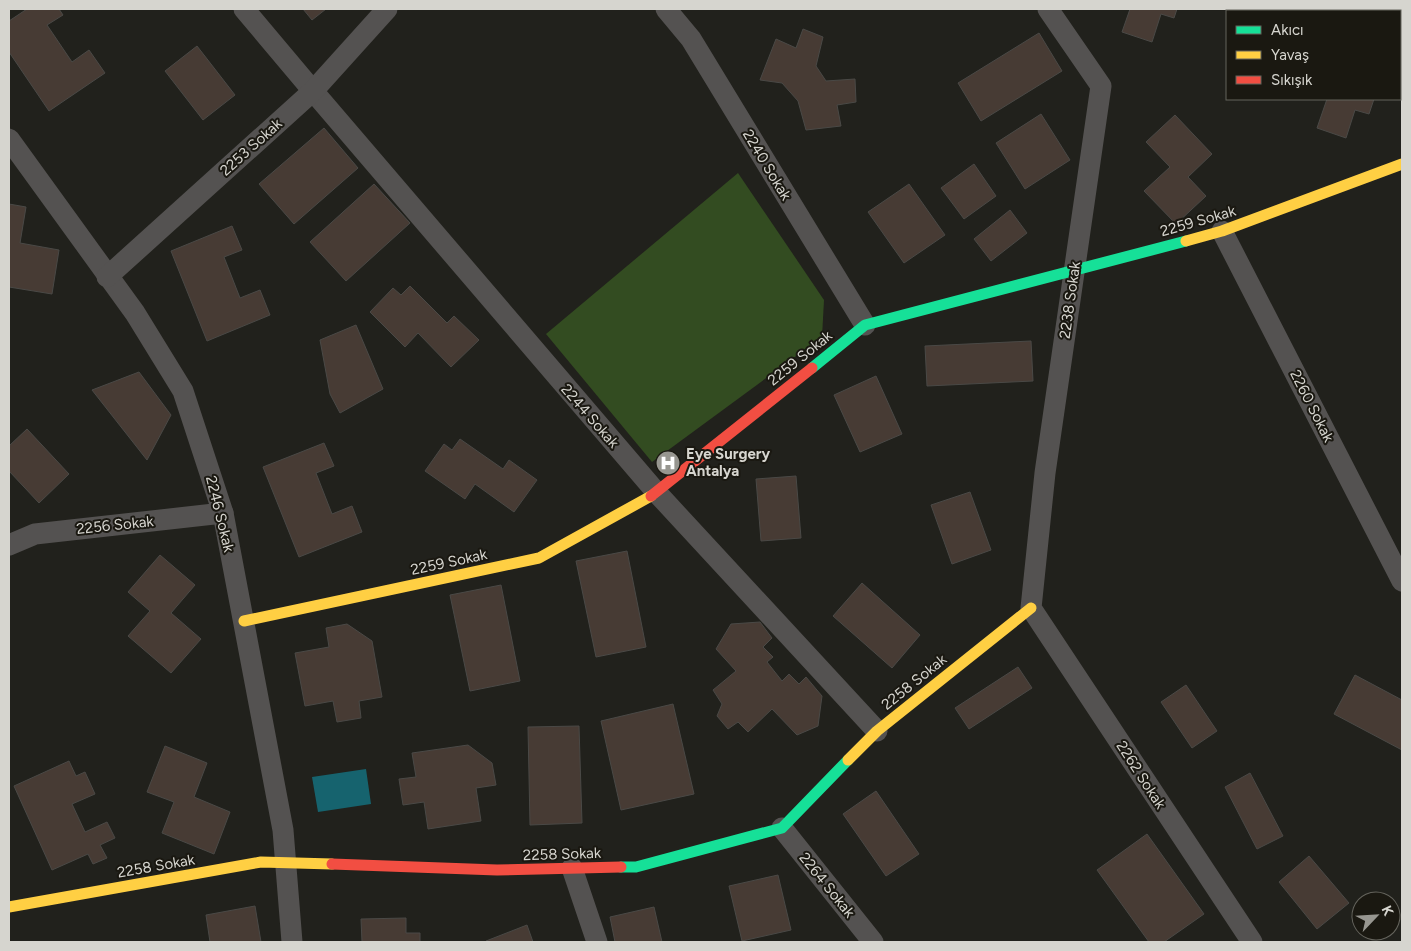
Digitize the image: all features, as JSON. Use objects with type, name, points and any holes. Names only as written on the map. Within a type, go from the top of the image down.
[{"type":"street","name":"2244 Sokak","points":[[244,9],[657,493],[877,732]]},
{"type":"street","name":"2253 Sokak","points":[[107,277],[313,91],[387,9]]},
{"type":"street","name":"2240 Sokak","points":[[666,9],[690,39],[864,325]]},
{"type":"street","name":"2238 Sokak","points":[[1031,608],[1045,473],[1101,86],[1048,9]]},
{"type":"street","name":"2246 Sokak","points":[[11,147],[135,313],[183,391],[223,513],[282,830],[292,942]]},
{"type":"street","name":"2259 Sokak","points":[[244,621],[538,558],[657,493],[864,325],[1222,231],[1402,164]]},
{"type":"street","name":"2260 Sokak","points":[[1222,231],[1402,581]]},
{"type":"street","name":"2256 Sokak","points":[[12,540],[35,534],[223,513]]},
{"type":"street","name":"2258 Sokak","points":[[9,907],[261,862],[497,870],[636,866],[782,828],[877,732],[1031,608]]},
{"type":"street","name":"2262 Sokak","points":[[1031,608],[1252,942]]},
{"type":"street","name":"2264 Sokak","points":[[782,828],[873,942]]},
{"type":"street","points":[[572,868],[597,942]]},
{"type":"green space","points":[[738,173],[824,300],[822,337],[652,462],[546,334]]},
{"type":"water","points":[[366,769],[371,804],[318,812],[312,777]]},
{"type":"building","points":[[27,9],[59,9],[63,15],[47,25],[72,62],[89,50],[105,73],[49,111],[9,52],[9,21]]},
{"type":"building","points":[[303,9],[326,9],[312,20]]},
{"type":"building","points":[[1130,9],[1177,9],[1174,18],[1161,14],[1152,42],[1122,32]]},
{"type":"building","points":[[803,29],[823,37],[816,66],[826,81],[855,79],[856,102],[837,105],[841,126],[806,130],[798,101],[782,83],[760,80],[776,39],[796,48]]},
{"type":"building","points":[[1039,33],[1062,71],[981,121],[958,83]]},
{"type":"building","points":[[197,46],[235,95],[203,120],[165,71]]},
{"type":"building","points":[[1327,100],[1374,100],[1369,114],[1355,110],[1346,138],[1317,128]]},
{"type":"building","points":[[1041,114],[1070,160],[1025,189],[996,143]]},
{"type":"building","points":[[1175,115],[1212,154],[1188,177],[1206,196],[1176,224],[1144,191],[1170,167],[1146,142]]},
{"type":"building","points":[[324,128],[358,168],[294,224],[259,184]]},
{"type":"building","points":[[974,164],[996,196],[964,219],[941,188]]},
{"type":"building","points":[[374,184],[410,223],[346,281],[310,242]]},
{"type":"building","points":[[909,184],[945,235],[904,263],[868,212]]},
{"type":"building","points":[[9,204],[26,207],[20,243],[59,250],[52,294],[9,287]]},
{"type":"building","points":[[1010,210],[1027,233],[991,261],[974,239]]},
{"type":"building","points":[[232,226],[242,250],[224,257],[240,298],[260,290],[270,315],[207,341],[171,251]]},
{"type":"building","points":[[410,286],[447,323],[454,316],[479,340],[451,367],[418,333],[405,347],[370,312],[393,288],[401,295]]},
{"type":"building","points":[[356,325],[383,389],[340,413],[330,394],[320,340]]},
{"type":"building","points":[[1031,341],[1033,381],[927,386],[925,346]]},
{"type":"building","points":[[139,372],[171,415],[147,460],[92,390]]},
{"type":"building","points":[[876,376],[902,434],[860,452],[834,395]]},
{"type":"building","points":[[27,429],[69,474],[39,503],[9,471],[9,446]]},
{"type":"building","points":[[460,439],[503,469],[509,460],[537,480],[514,512],[475,484],[465,499],[425,471],[444,444],[452,450]]},
{"type":"building","points":[[324,443],[334,466],[316,473],[332,514],[352,506],[362,532],[299,557],[263,467]]},
{"type":"building","points":[[796,476],[801,538],[761,541],[756,479]]},
{"type":"building","points":[[970,492],[991,550],[952,564],[931,505]]},
{"type":"building","points":[[627,551],[646,647],[596,657],[576,561]]},
{"type":"building","points":[[160,555],[195,585],[171,613],[201,639],[171,673],[128,636],[150,611],[128,592]]},
{"type":"building","points":[[862,583],[920,635],[892,668],[833,616]]},
{"type":"building","points":[[501,585],[520,681],[470,691],[450,595]]},
{"type":"building","points":[[760,622],[772,638],[763,647],[773,657],[767,662],[782,681],[789,674],[799,684],[806,677],[822,696],[818,726],[797,735],[772,709],[748,732],[738,722],[728,729],[717,716],[722,704],[713,690],[736,671],[716,649],[731,624]]},
{"type":"building","points":[[347,624],[372,641],[382,697],[359,701],[361,718],[337,722],[333,701],[305,706],[295,653],[329,647],[326,628]]},
{"type":"building","points":[[1018,667],[1032,688],[969,729],[955,708]]},
{"type":"building","points":[[1355,675],[1402,700],[1402,750],[1334,714]]},
{"type":"building","points":[[1186,685],[1217,731],[1192,748],[1161,702]]},
{"type":"building","points":[[673,704],[694,794],[621,810],[601,721]]},
{"type":"building","points":[[579,726],[582,823],[530,825],[528,727]]},
{"type":"building","points":[[468,745],[492,763],[496,785],[476,788],[481,821],[428,829],[424,802],[403,805],[399,779],[416,777],[412,753]]},
{"type":"building","points":[[165,746],[207,763],[194,797],[230,812],[214,854],[162,833],[174,802],[147,792]]},
{"type":"building","points":[[69,761],[76,776],[85,772],[95,794],[72,804],[85,832],[107,822],[115,838],[100,845],[107,858],[93,864],[88,854],[52,870],[14,786]]},
{"type":"building","points":[[1250,773],[1283,836],[1257,849],[1225,787]]},
{"type":"building","points":[[876,791],[919,854],[886,876],[843,814]]},
{"type":"building","points":[[1147,834],[1204,914],[1164,942],[1149,942],[1097,870]]},
{"type":"building","points":[[1309,856],[1349,903],[1317,929],[1279,882]]},
{"type":"building","points":[[778,875],[791,930],[742,941],[729,886]]},
{"type":"building","points":[[255,906],[261,942],[210,942],[206,915]]},
{"type":"building","points":[[654,907],[662,942],[615,942],[610,917]]},
{"type":"building","points":[[406,918],[406,933],[420,933],[420,942],[362,942],[361,919]]},
{"type":"building","points":[[527,925],[533,942],[486,942],[486,941]]},
{"type":"traffic: fast","points":[[812,368],[865,325],[1186,241]]},
{"type":"traffic: fast","points":[[621,867],[636,867],[782,828],[848,760]]},
{"type":"traffic: slow","points":[[1186,241],[1222,231],[1402,164]]},
{"type":"traffic: slow","points":[[244,621],[539,558],[651,496]]},
{"type":"traffic: slow","points":[[848,760],[877,731],[1031,608]]},
{"type":"traffic: slow","points":[[9,907],[261,862],[332,864]]},
{"type":"traffic: jam","points":[[651,496],[812,368]]},
{"type":"traffic: jam","points":[[332,864],[497,870],[621,867]]},
{"type":"place","name":"Eye Surgery Antalya","points":[[668,463]]}]
